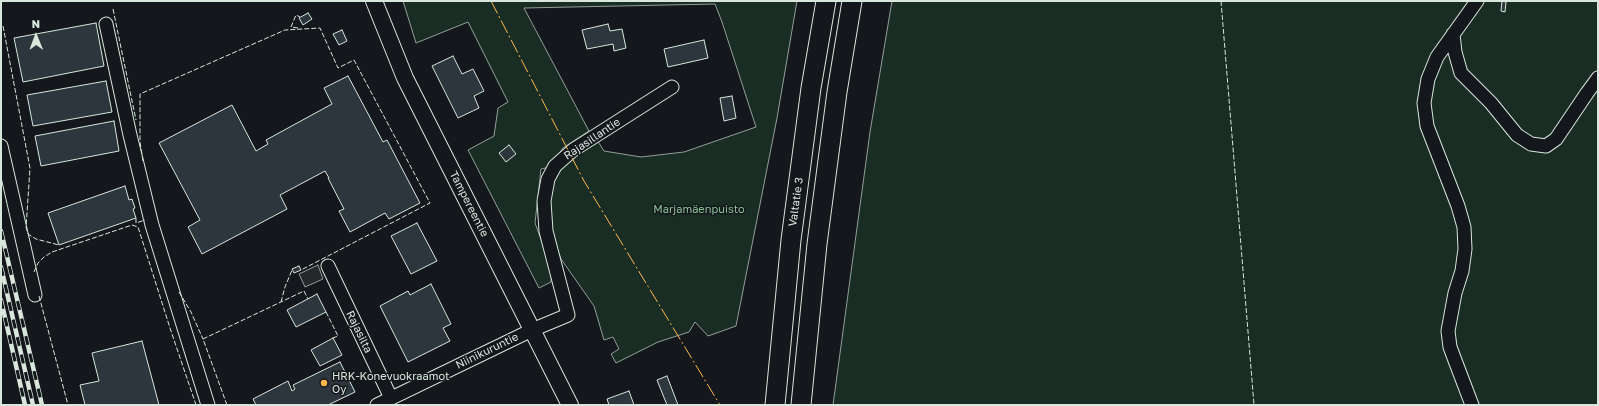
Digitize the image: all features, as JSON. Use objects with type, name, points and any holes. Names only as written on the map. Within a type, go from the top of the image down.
[{"type":"highway","name":"Valtatie 3","points":[[775,405],[791,240],[811,88],[826,1]]},
{"type":"highway","points":[[801,405],[817,244],[837,92],[852,1]]},
{"type":"main road","name":"Tampereentie","points":[[374,1],[405,78],[570,405]]},
{"type":"street","points":[[1472,405],[1450,347],[1448,331],[1455,293],[1462,271],[1465,249],[1464,227],[1458,206],[1427,126],[1424,103],[1428,79],[1437,57],[1477,1]]},
{"type":"street","points":[[106,24],[130,135],[152,225],[208,405]]},
{"type":"street","points":[[1453,34],[1455,52],[1461,73],[1491,103],[1517,135],[1531,144],[1546,146],[1556,139],[1586,93],[1598,78]]},
{"type":"street","name":"Rajasillantie","points":[[532,330],[568,315],[546,231],[544,216],[545,189],[555,166],[573,150],[672,87]]},
{"type":"street","points":[[1,146],[35,295]]},
{"type":"street","name":"Rajasilta","points":[[328,266],[392,398]]},
{"type":"street","name":"Niinikuruntie","points":[[377,405],[532,330]]},
{"type":"green space","name":"Marjamäenpuisto","points":[[403,1],[797,1],[777,118],[736,326],[708,336],[695,322],[689,332],[658,342],[616,363],[611,354],[619,349],[613,337],[604,340],[594,306],[561,259],[550,230],[549,199],[556,174],[568,162],[597,140],[604,151],[641,157],[684,152],[756,127],[715,4],[524,8],[589,131],[563,148],[550,167],[541,169],[535,223],[552,269],[551,282],[539,288],[468,150],[494,136],[498,108],[508,102],[468,22],[416,43]]},
{"type":"green space","points":[[892,1],[1598,1],[1598,405],[833,405],[870,132]]},
{"type":"shaded area","points":[[318,265],[323,279],[305,287],[299,274]]},
{"type":"building","points":[[1502,1],[1506,2],[1505,12],[1501,11]]},
{"type":"building","points":[[308,13],[312,19],[303,25],[299,18]]},
{"type":"building","points":[[96,23],[104,66],[23,82],[14,38]]},
{"type":"building","points":[[608,24],[610,31],[622,29],[626,48],[614,51],[613,44],[587,49],[582,30]]},
{"type":"building","points":[[342,30],[347,41],[339,45],[333,34]]},
{"type":"building","points":[[704,40],[708,58],[668,67],[664,49]]},
{"type":"building","points":[[453,56],[462,74],[473,69],[484,91],[474,96],[479,108],[458,118],[432,66]]},
{"type":"building","points":[[348,76],[383,142],[387,140],[420,203],[389,219],[385,213],[350,232],[339,211],[344,209],[325,171],[280,195],[287,209],[202,254],[188,227],[200,220],[159,143],[232,105],[256,151],[268,144],[266,140],[332,104],[324,88]]},
{"type":"building","points":[[106,81],[112,112],[33,126],[27,95]]},
{"type":"building","points":[[732,96],[736,118],[724,121],[720,98]]},
{"type":"building","points":[[114,121],[119,151],[41,166],[35,136]]},
{"type":"building","points":[[509,145],[516,154],[506,162],[499,153]]},
{"type":"building","points":[[125,186],[129,200],[132,199],[136,218],[59,245],[48,213]]},
{"type":"building","points":[[417,223],[437,261],[411,274],[391,236]]},
{"type":"building","points":[[299,266],[301,270],[294,273],[292,269]]},
{"type":"building","points":[[431,284],[451,324],[443,328],[450,341],[408,362],[380,306],[408,291],[410,295]]},
{"type":"building","points":[[317,294],[326,312],[296,327],[287,310]]},
{"type":"building","points":[[333,338],[342,355],[320,366],[311,350]]},
{"type":"building","points":[[142,341],[159,405],[85,405],[80,385],[99,381],[92,353]]},
{"type":"building","name":"HRK-Konevuokraamot Oy","points":[[340,362],[355,392],[328,405],[256,405],[253,399],[288,381],[292,391],[295,389],[293,385]]},
{"type":"building","points":[[667,376],[678,405],[667,405],[657,380]]},
{"type":"building","points":[[629,391],[634,405],[609,405],[607,399]]},
{"type":"railway","points":[[1,231],[42,405]]},
{"type":"railway","points":[[1,267],[33,405]]},
{"type":"railway","points":[[1,300],[25,405]]},
{"type":"fence","points":[[1221,1],[1254,405]]},
{"type":"fence","points":[[113,9],[136,120]]},
{"type":"fence","points":[[298,28],[291,27],[296,15],[300,17]]},
{"type":"fence","points":[[3,26],[30,168],[26,227],[28,234],[36,239],[59,245]]},
{"type":"fence","points":[[143,161],[140,142],[140,94],[285,30],[320,28],[338,68],[354,60],[430,203],[301,270]]},
{"type":"fence","points":[[136,218],[136,223],[145,220]]},
{"type":"fence","points":[[34,272],[38,263],[52,252],[132,225],[138,227],[196,405]]},
{"type":"fence","points":[[281,302],[292,270]]},
{"type":"fence","points":[[227,405],[203,339],[304,291],[308,299]]},
{"type":"fence","points":[[179,292],[191,312],[203,339]]},
{"type":"fence","points":[[39,296],[68,405]]},
{"type":"fence","points":[[326,312],[338,336],[333,338]]},
{"type":"power","points":[[491,1],[584,181],[720,405]]},
{"type":"place","name":"HRK-Konevuokraamot Oy","points":[[324,383]]}]
